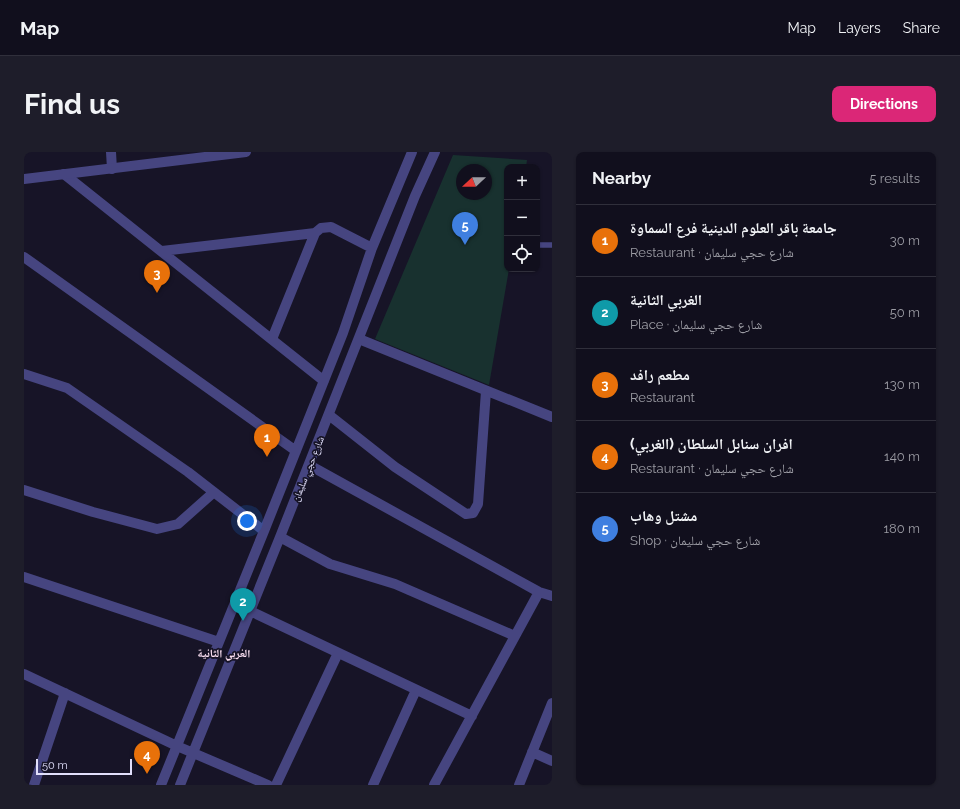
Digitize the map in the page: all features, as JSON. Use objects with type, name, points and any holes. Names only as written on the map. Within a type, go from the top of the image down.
[{"type":"street","points":[[111,152],[112,168]]},
{"type":"street","points":[[24,179],[246,152]]},
{"type":"street","name":"شارع حجي سليمان","points":[[161,785],[324,381],[372,248],[412,152]]},
{"type":"street","name":"شارع حجي سليمان","points":[[180,785],[309,465],[415,196],[435,152]]},
{"type":"street","points":[[64,174],[324,381]]},
{"type":"street","points":[[272,339],[315,233],[321,228],[331,227],[372,248]]},
{"type":"street","points":[[162,252],[315,233]]},
{"type":"street","points":[[24,257],[296,451]]},
{"type":"street","points":[[359,339],[552,417]]},
{"type":"street","points":[[24,374],[66,388],[188,472],[264,531]]},
{"type":"street","points":[[329,414],[395,467],[466,514],[473,513],[478,504],[486,391]]},
{"type":"street","points":[[309,465],[539,592],[552,596]]},
{"type":"street","points":[[24,490],[93,512],[157,529],[178,524],[214,492]]},
{"type":"street","points":[[280,537],[330,564],[395,584],[515,636]]},
{"type":"street","points":[[24,577],[219,642]]},
{"type":"street","points":[[434,785],[539,592]]},
{"type":"street","points":[[250,611],[472,716]]},
{"type":"street","points":[[276,785],[338,653]]},
{"type":"street","points":[[24,674],[177,746],[193,752],[246,780],[268,785]]},
{"type":"street","points":[[373,785],[416,690]]},
{"type":"street","points":[[34,785],[65,693]]},
{"type":"street","points":[[519,785],[552,703]]},
{"type":"street","points":[[532,752],[552,761]]},
{"type":"lane","points":[[540,245],[552,245]]},
{"type":"green space","points":[[453,155],[527,160],[526,164],[504,164],[504,272],[508,272],[489,385],[375,339]]},
{"type":"place","name":"مشتل وهاب","points":[[465,245]]},
{"type":"place","name":"مطعم رافد","points":[[157,293]]},
{"type":"place","name":"جامعة باقر العلوم الدينية فرع السماوة","points":[[267,457]]},
{"type":"place","name":"الغربي الثانية","points":[[243,621]]},
{"type":"place","name":"افران سنابل السلطان (الغربي)","points":[[147,774]]},
{"type":"district","name":"الغربي الثانية","points":[[224,653]]}]
